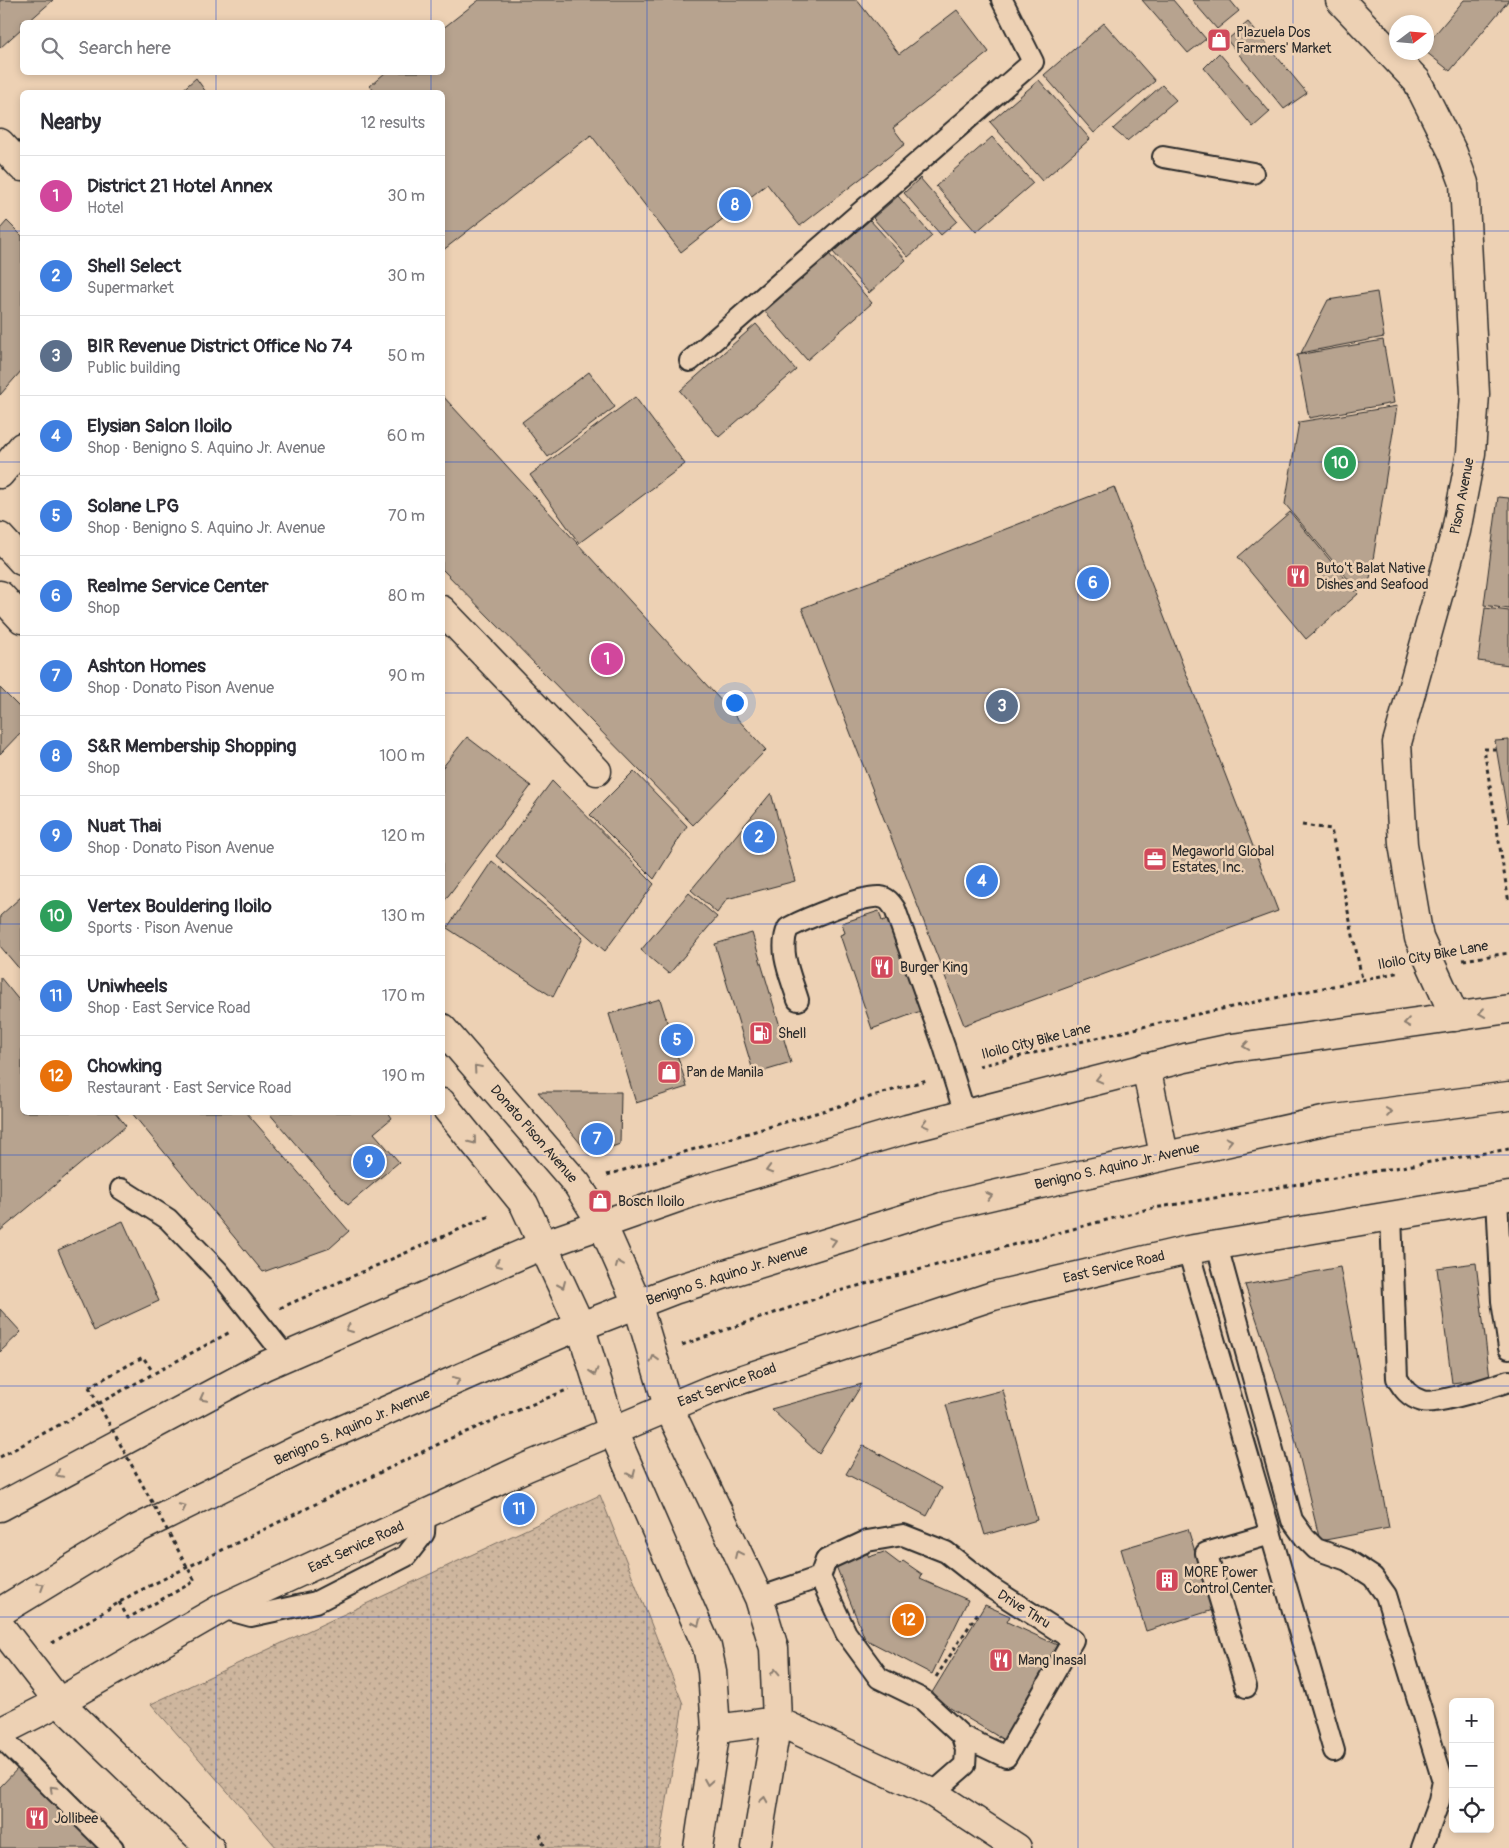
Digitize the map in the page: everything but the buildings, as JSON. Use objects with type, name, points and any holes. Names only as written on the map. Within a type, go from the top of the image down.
[{"type":"main road","name":"Pison Avenue","points":[[1340,0],[1417,81],[1452,153],[1464,183],[1475,394],[1471,453],[1456,531],[1397,743],[1403,844],[1419,938],[1455,1017]]},
{"type":"main road","points":[[0,143],[20,165]]},
{"type":"main road","points":[[0,474],[20,450]]},
{"type":"main road","points":[[0,537],[20,559]]},
{"type":"main road","points":[[0,595],[20,616]]},
{"type":"main road","points":[[445,613],[597,771]]},
{"type":"main road","points":[[0,1507],[64,1471],[286,1357],[543,1245],[694,1192],[965,1114],[1146,1067],[1232,1048],[1509,1009]]},
{"type":"main road","name":"Donato Pison Avenue","points":[[445,1031],[577,1184],[602,1224],[637,1304],[668,1406],[759,1598],[774,1648],[777,1721],[756,1848]]},
{"type":"main road","points":[[1146,1067],[1164,1155]]},
{"type":"main road","name":"Benigno S. Aquino Jr. Avenue","points":[[0,1612],[135,1530],[301,1448],[580,1326],[637,1304],[942,1207],[1164,1155],[1328,1120],[1509,1096]]},
{"type":"main road","points":[[445,1107],[524,1204],[580,1326],[612,1429],[707,1647],[712,1671],[716,1729],[698,1848]]},
{"type":"main road","name":"East Service Road","points":[[0,1734],[222,1608],[612,1429],[719,1386],[993,1296],[1188,1250],[1503,1197]]},
{"type":"main road","points":[[0,1626],[59,1702],[210,1848]]},
{"type":"main road","points":[[716,1729],[777,1721],[933,1793],[1017,1848]]},
{"type":"lane","points":[[690,361],[1033,62],[1002,0]]},
{"type":"lane","points":[[1163,157],[1253,173]]},
{"type":"lane","points":[[798,1000],[785,957],[783,939],[788,928],[826,912],[872,898],[881,897],[890,901],[895,909],[965,1114]]},
{"type":"lane","points":[[120,1189],[168,1219],[218,1271],[286,1357]]},
{"type":"lane","points":[[1503,1197],[1502,1301],[1509,1348]]},
{"type":"lane","points":[[1391,1215],[1397,1378],[1403,1389],[1412,1398],[1425,1402],[1484,1390],[1509,1381]]},
{"type":"lane","points":[[1217,1246],[1292,1520],[1304,1538],[1316,1549],[1347,1560],[1374,1577],[1386,1595],[1443,1781],[1439,1801],[1422,1848]]},
{"type":"lane","points":[[1188,1250],[1334,1751]]},
{"type":"lane","points":[[1246,1687],[1206,1553],[1271,1534]]},
{"type":"lane","name":"Drive Thru","points":[[820,1577],[826,1560],[867,1541],[903,1536],[946,1552],[993,1589],[1073,1640],[1006,1757],[962,1736]]},
{"type":"lane","points":[[759,1598],[820,1577],[846,1633],[879,1678],[922,1700],[962,1736],[966,1750],[965,1766],[933,1793]]},
{"type":"lane","points":[[0,1734],[113,1848]]},
{"type":"path","points":[[1496,749],[1484,749],[1509,903]]},
{"type":"path","points":[[1302,825],[1332,829],[1362,979]]},
{"type":"path","name":"Iloilo City Bike Lane","points":[[577,1184],[952,1073],[1193,1015],[1432,965],[1509,953]]},
{"type":"path","points":[[119,1602],[128,1618],[195,1580],[89,1387],[143,1357],[153,1372]]},
{"type":"path","points":[[922,1700],[993,1589]]},
{"type":"path","points":[[540,1834],[545,1848]]},
{"type":"shaded area","points":[[600,1495],[683,1704],[659,1848],[277,1848],[151,1704]]},
{"type":"place","name":"Plazuela Dos Farmers' Market","points":[[1219,40]]},
{"type":"place","name":"S&R Membership Shopping","points":[[735,205]]},
{"type":"place","name":"Vertex Bouldering Iloilo","points":[[1340,463]]},
{"type":"place","name":"Buto't Balat Native Dishes and Seafood","points":[[1298,576]]},
{"type":"place","name":"Realme Service Center","points":[[1093,583]]},
{"type":"place","name":"District 21 Hotel Annex","points":[[607,659]]},
{"type":"place","name":"BIR Revenue District Office № 74","points":[[1002,706]]},
{"type":"place","name":"Shell Select","points":[[759,837]]},
{"type":"place","name":"Megaworld Global Estates, Inc.","points":[[1155,859]]},
{"type":"place","name":"Elysian Salon Iloilo","points":[[982,881]]},
{"type":"place","name":"Burger King","points":[[882,967]]},
{"type":"place","name":"Shell","points":[[761,1033]]},
{"type":"place","name":"Solane LPG","points":[[677,1040]]},
{"type":"place","name":"Pan de Manila","points":[[669,1072]]},
{"type":"place","name":"Ashton Homes","points":[[597,1139]]},
{"type":"place","name":"Nuat Thai","points":[[369,1162]]},
{"type":"place","name":"Bosch Iloilo","points":[[600,1201]]},
{"type":"place","name":"Uniwheels","points":[[519,1509]]},
{"type":"place","name":"MORE Power Control Center","points":[[1167,1580]]},
{"type":"place","name":"Chowking","points":[[908,1620]]},
{"type":"place","name":"Mang Inasal","points":[[1001,1660]]},
{"type":"place","name":"Jollibee","points":[[37,1818]]}]
